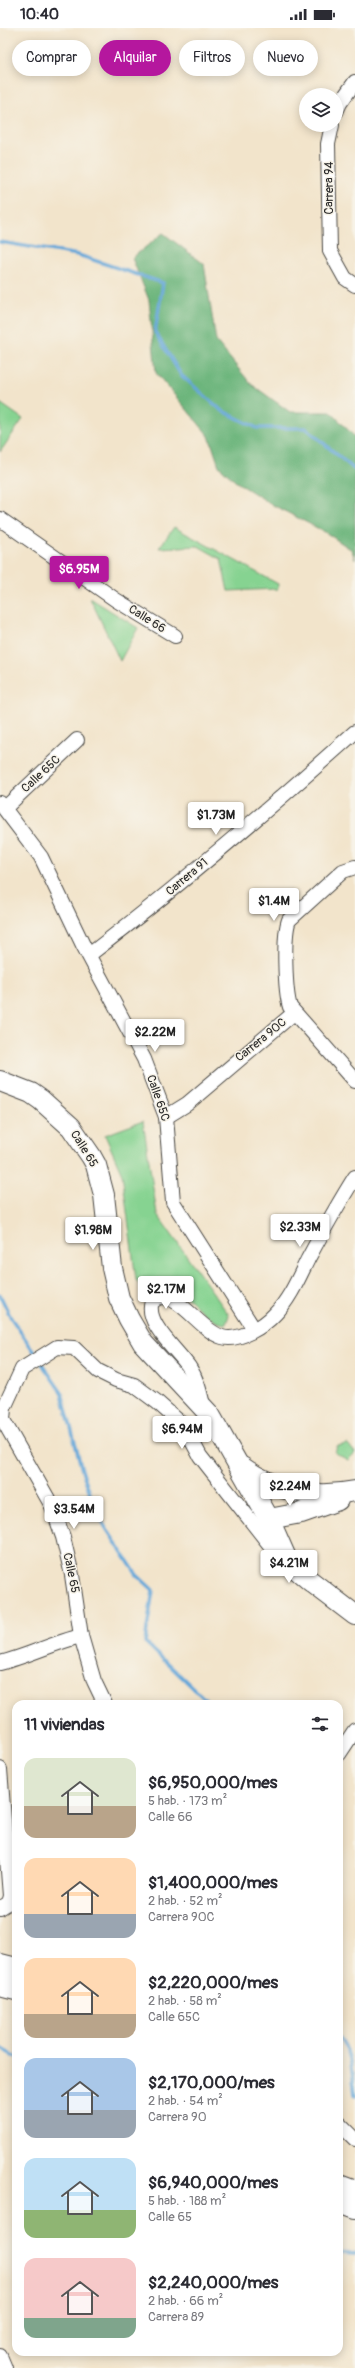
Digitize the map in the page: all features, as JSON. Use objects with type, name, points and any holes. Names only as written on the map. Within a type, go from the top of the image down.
[{"type":"highway","points":[[0,1965],[12,1968]]},
{"type":"highway","points":[[0,1985],[12,1988]]},
{"type":"main road","name":"Calle 65","points":[[0,1081],[31,1094],[47,1106],[71,1127],[91,1156],[101,1181],[112,1268],[126,1314],[143,1343],[203,1405],[269,1518],[288,1562],[355,1615]]},
{"type":"main road","points":[[239,1465],[274,1486],[293,1492],[328,1495],[355,1492]]},
{"type":"main road","points":[[269,1518],[301,1513],[355,1492]]},
{"type":"street","points":[[343,100],[355,82]]},
{"type":"street","name":"Carrera 94","points":[[331,132],[328,144],[330,251],[345,278],[355,285]]},
{"type":"street","name":"Calle 66","points":[[0,519],[116,600],[175,636]]},
{"type":"street","name":"Carrera 91","points":[[89,955],[152,908],[281,798],[355,732]]},
{"type":"street","name":"Calle 65C","points":[[77,740],[2,806],[41,857],[89,955],[144,1059],[166,1118],[173,1202],[254,1329]]},
{"type":"street","name":"Carrera 90C","points":[[166,1118],[187,1104],[294,1013],[287,992],[287,924],[291,917],[330,881],[352,867]]},
{"type":"street","points":[[294,1013],[355,1081]]},
{"type":"street","points":[[203,1405],[197,1382],[189,1367],[153,1321],[150,1310],[152,1302],[159,1297],[172,1299],[208,1330],[223,1337],[234,1338],[254,1329],[273,1316],[287,1298],[336,1206],[355,1177]]},
{"type":"street","name":"Calle 65","points":[[103,1700],[94,1681],[81,1636],[72,1575],[55,1513],[3,1420],[4,1408],[16,1378],[27,1366],[52,1350],[62,1346],[74,1348],[98,1371],[116,1380],[134,1386],[157,1402],[184,1426],[200,1456],[280,1558],[288,1562]]},
{"type":"street","points":[[0,1663],[20,1658],[54,1643],[81,1636]]},
{"type":"street","points":[[343,1748],[355,1730]]},
{"type":"street","points":[[0,1770],[10,1896],[8,1903],[0,1908]]},
{"type":"street","points":[[343,2127],[355,2139]]},
{"type":"street","points":[[0,2356],[4,2368]]},
{"type":"green space","points":[[163,233],[204,264],[216,341],[251,384],[290,412],[331,412],[355,437],[355,560],[352,550],[325,532],[271,504],[235,481],[219,466],[209,436],[156,373],[149,300],[132,258]]},
{"type":"green space","points":[[0,403],[23,419],[0,452]]},
{"type":"green space","points":[[174,527],[278,584],[278,589],[228,591],[221,559],[198,546],[159,548]]},
{"type":"green space","points":[[90,598],[138,628],[120,661]]},
{"type":"green space","points":[[143,1121],[157,1214],[229,1315],[226,1324],[217,1322],[209,1317],[176,1288],[167,1283],[158,1281],[153,1289],[146,1293],[136,1280],[122,1174],[105,1135]]},
{"type":"green space","points":[[348,1444],[355,1453],[348,1460],[335,1453],[337,1446]]},
{"type":"waterway","points":[[0,242],[78,255],[163,283],[155,332],[181,375],[221,410],[257,428],[306,428],[355,470]]},
{"type":"waterway","points":[[0,1295],[11,1318],[37,1356]]},
{"type":"waterway","points":[[40,1361],[62,1393],[82,1470],[98,1516],[137,1575],[153,1590],[145,1642],[206,1700]]},
{"type":"waterway","points":[[343,2043],[349,2057],[355,2095]]},
{"type":"waterway","points":[[0,2048],[12,2055]]},
{"type":"waterway","points":[[343,2253],[355,2254]]}]
